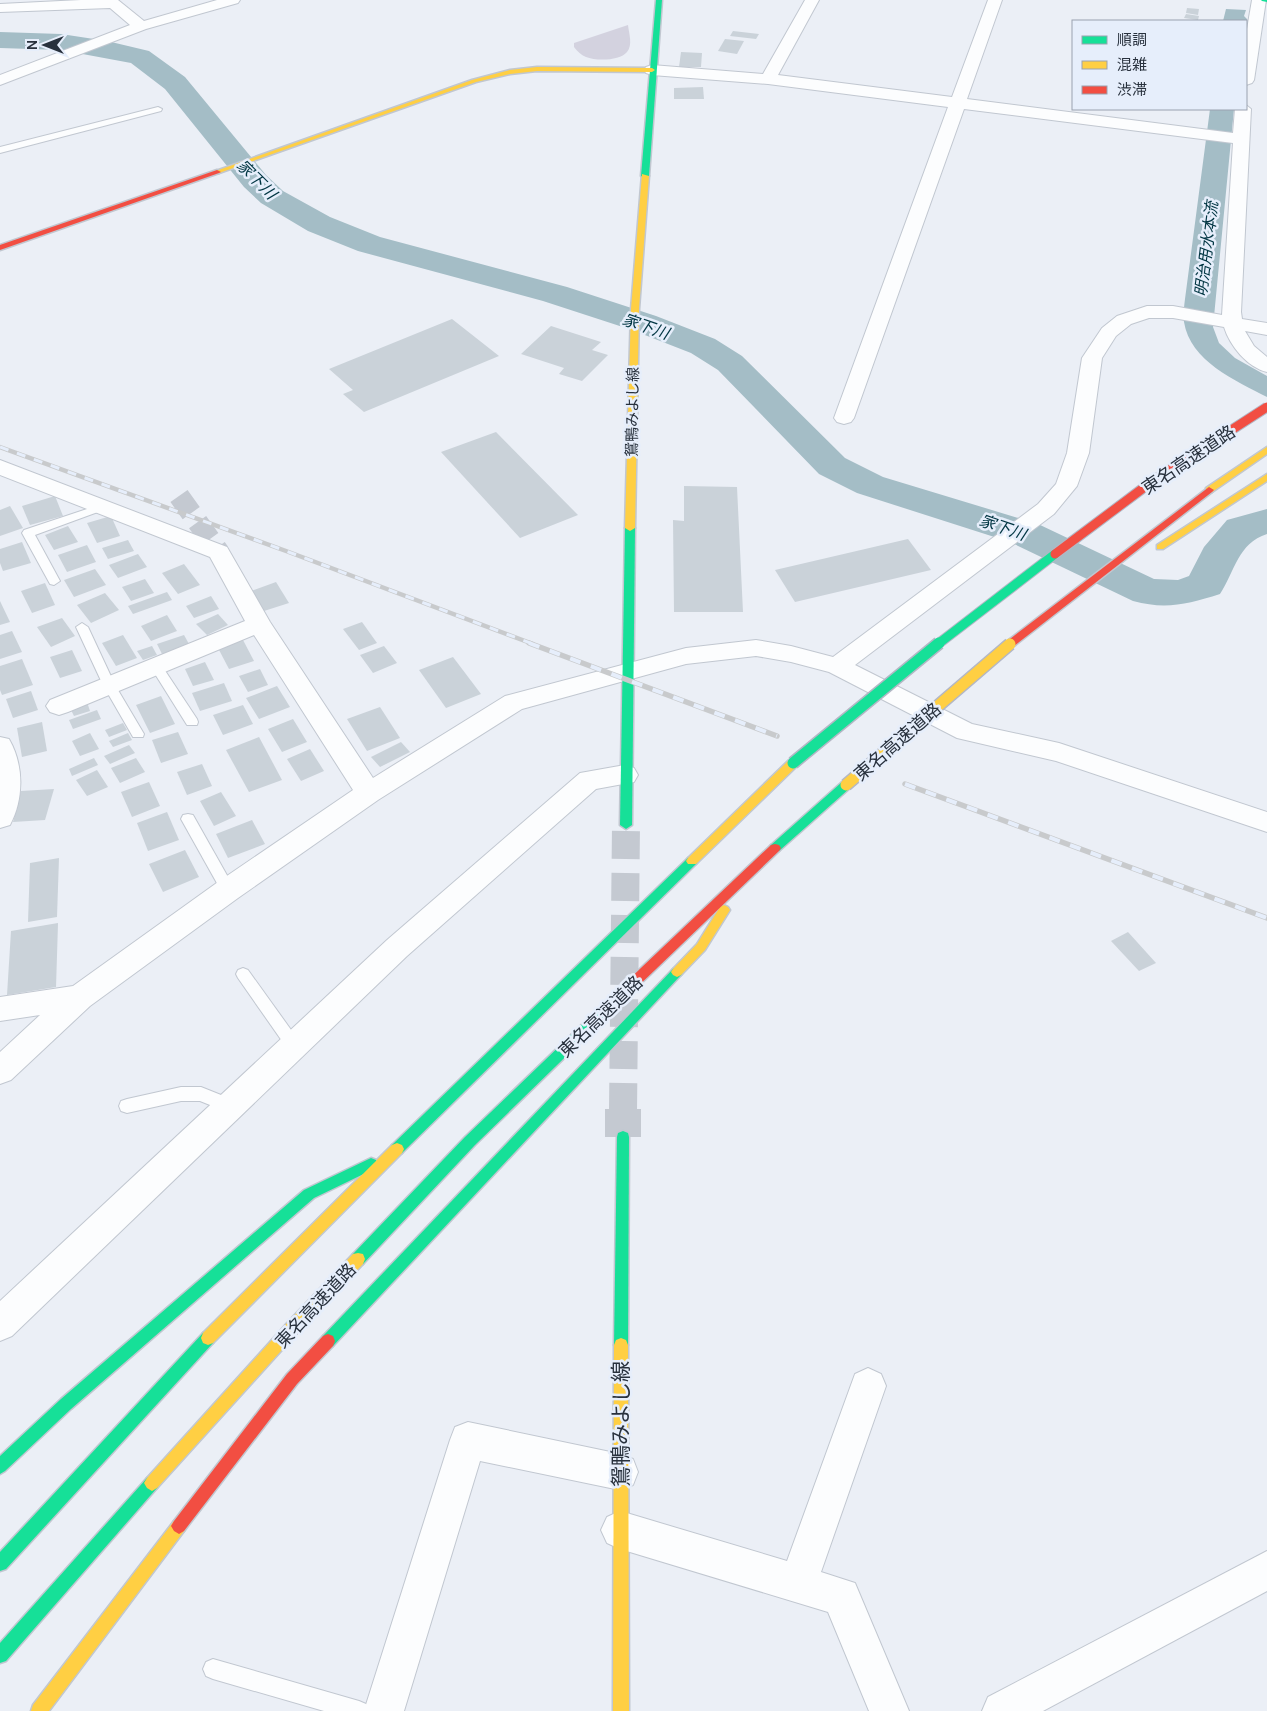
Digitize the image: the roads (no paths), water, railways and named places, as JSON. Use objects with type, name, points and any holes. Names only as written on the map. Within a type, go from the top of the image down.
[{"type":"main road","name":"鴛鴨みよし線","points":[[626,825],[625,775],[634,333],[652,70],[659,0]]},
{"type":"main road","points":[[1,246],[222,171],[474,81],[501,74],[537,69],[652,70]]},
{"type":"main road","name":"東名高速道路","points":[[0,1563],[186,1360],[392,1154],[794,763],[975,614],[1154,480],[1267,407]]},
{"type":"main road","name":"東名高速道路","points":[[0,1655],[123,1515],[288,1333],[470,1141],[747,873],[1010,644],[1189,504],[1267,450]]},
{"type":"main road","points":[[1148,554],[1267,477]]},
{"type":"main road","points":[[1010,644],[1124,570]]},
{"type":"main road","points":[[40,1711],[163,1546],[292,1379],[701,947],[747,873]]},
{"type":"main road","name":"鴛鴨みよし線","points":[[621,1711],[620,1472],[623,1137]]},
{"type":"main road","points":[[0,1466],[66,1404],[310,1194],[392,1154]]},
{"type":"street","points":[[0,80],[142,26],[233,0]]},
{"type":"street","points":[[768,79],[812,0]]},
{"type":"street","points":[[844,418],[956,103],[995,0]]},
{"type":"street","points":[[1247,74],[1259,0]]},
{"type":"street","points":[[0,8],[114,2],[142,26]]},
{"type":"street","points":[[652,70],[768,79],[1240,139]]},
{"type":"street","points":[[1227,321],[1231,312],[1243,110]]},
{"type":"street","points":[[837,666],[1046,509],[1066,486],[1075,461],[1092,358],[1109,332],[1124,320],[1148,312],[1173,312],[1267,329]]},
{"type":"street","points":[[1227,321],[1250,355],[1267,366]]},
{"type":"street","points":[[0,467],[219,552],[259,624],[369,793]]},
{"type":"street","points":[[58,706],[259,624]]},
{"type":"street","points":[[0,1071],[80,997],[228,890],[369,793],[514,702],[686,656],[756,648],[837,666],[966,732],[1059,752],[1267,822]]},
{"type":"street","points":[[0,746],[8,780],[4,790],[4,811],[0,818]]},
{"type":"street","points":[[0,1324],[397,948],[589,780],[625,775]]},
{"type":"street","points":[[0,1010],[80,997]]},
{"type":"street","points":[[798,1583],[868,1386]]},
{"type":"street","points":[[384,1711],[468,1440],[620,1472]]},
{"type":"street","points":[[620,1530],[841,1597],[889,1711]]},
{"type":"street","points":[[1002,1711],[1267,1570]]},
{"type":"lane","points":[[0,150],[158,109]]},
{"type":"lane","points":[[54,581],[28,533],[102,507]]},
{"type":"lane","points":[[82,627],[109,685],[138,734]]},
{"type":"lane","points":[[156,666],[192,722]]},
{"type":"lane","points":[[188,819],[228,890]]},
{"type":"lane","points":[[243,974],[294,1046]]},
{"type":"lane","points":[[127,1106],[180,1094],[201,1094],[230,1106]]},
{"type":"lane","points":[[213,1669],[359,1711]]},
{"type":"water","points":[[1226,9],[1246,10],[1244,16],[1247,20],[1223,20]]},
{"type":"water","name":"明治用水本流","points":[[1210,110],[1234,110],[1213,327],[1219,343],[1235,358],[1267,376],[1267,397],[1229,377],[1205,359],[1195,348],[1188,336],[1184,322]]},
{"type":"waterway","name":"家下川","points":[[0,40],[61,42],[107,49],[140,57],[175,83],[255,181],[272,197],[319,224],[369,244],[555,294],[644,323],[703,346],[730,363],[832,466],[870,485],[1024,533],[1147,592],[1179,593],[1206,585],[1218,556],[1241,529],[1267,521]]},
{"type":"tunnel","points":[[179,496],[219,552]]},
{"type":"tunnel","points":[[623,1111],[626,825]]},
{"type":"tunnel","points":[[623,1111],[623,1137]]},
{"type":"railway","points":[[0,447],[286,551],[533,644]]},
{"type":"railway","points":[[529,643],[777,736]]},
{"type":"railway","points":[[905,784],[1267,918]]}]
